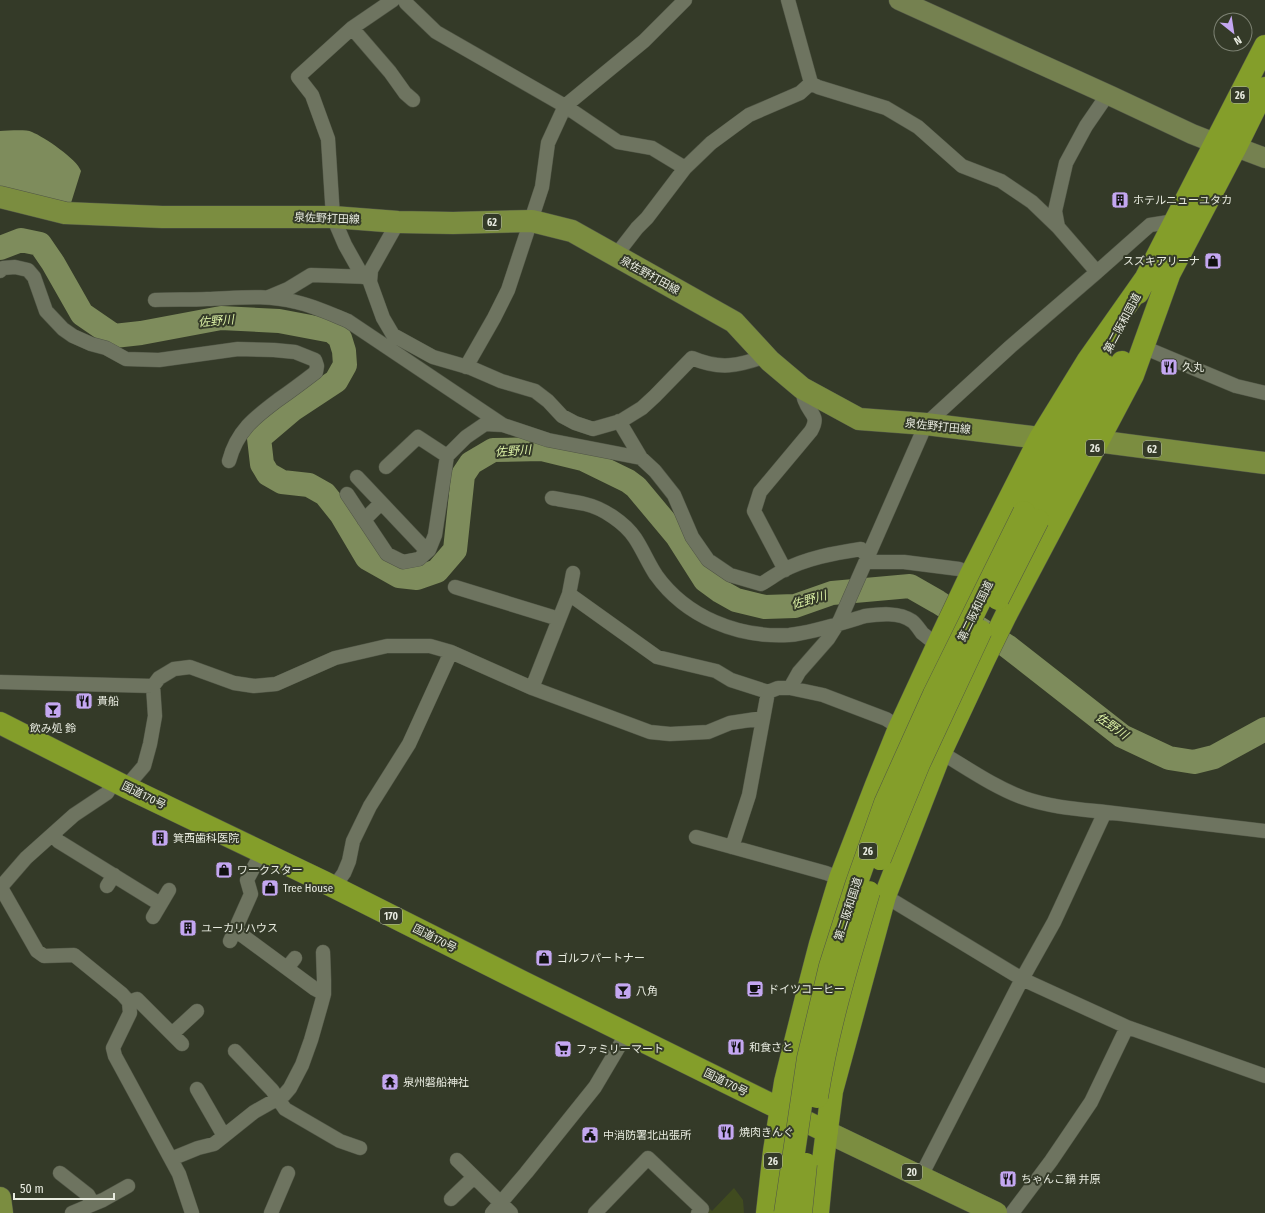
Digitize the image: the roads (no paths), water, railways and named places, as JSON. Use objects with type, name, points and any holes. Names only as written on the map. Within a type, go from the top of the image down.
[{"type":"highway","name":"第二阪和国道","points":[[1080,440],[1145,279],[1265,46]]},
{"type":"highway","name":"第二阪和国道","points":[[785,1213],[808,1058],[830,966],[856,885],[885,803],[930,701],[1031,516],[1080,440],[1236,147],[1265,88]]},
{"type":"highway","name":"26","points":[[818,1213],[822,1161],[832,1091],[885,896],[941,752],[1006,615],[1080,440],[1133,375],[1168,275]]},
{"type":"highway","name":"26","points":[[768,1213],[780,1109],[785,1082],[811,977],[840,878],[899,728],[968,580],[1040,438],[1088,360],[1145,279]]},
{"type":"highway","name":"第二阪和国道","points":[[801,1213],[807,1161],[822,1067],[849,959],[876,869],[926,749],[973,649],[1031,516]]},
{"type":"highway","name":"国道170号","points":[[0,723],[120,784],[334,887],[827,1132]]},
{"type":"main road","name":"泉佐野打田線","points":[[0,197],[65,214],[162,217],[333,217],[398,222],[453,223],[532,221],[572,230],[734,322],[766,356],[802,388],[859,418],[926,424],[1040,438],[1080,440],[1265,463]]},
{"type":"main road","name":"20","points":[[827,1132],[996,1213]]},
{"type":"main road","points":[[0,1198],[2,1213]]},
{"type":"street","points":[[393,0],[352,28],[298,76],[312,95],[328,139],[333,217],[344,245],[370,282],[383,318],[388,340],[503,425]]},
{"type":"street","points":[[405,0],[436,32],[565,106],[618,142],[652,148],[685,168]]},
{"type":"street","points":[[466,367],[508,290],[542,187],[548,143],[565,106],[644,41],[685,0]]},
{"type":"street","points":[[788,0],[811,83],[818,87],[886,108],[918,127],[962,166],[1001,181],[1032,202],[1058,227],[1097,272]]},
{"type":"street","points":[[899,0],[1108,94],[1192,134],[1215,143],[1236,147],[1265,158]]},
{"type":"street","points":[[352,28],[390,72],[405,93],[413,100]]},
{"type":"street","points":[[616,256],[685,168],[712,143],[749,115],[800,93],[811,83]]},
{"type":"street","points":[[1058,227],[1055,211],[1066,163],[1086,126],[1108,94]]},
{"type":"street","points":[[790,688],[799,672],[828,639],[838,622],[926,424],[1010,347],[1150,225],[1176,221]]},
{"type":"street","points":[[367,277],[398,222]]},
{"type":"street","points":[[0,271],[3,268],[15,267],[28,270],[34,277],[46,311],[63,329],[73,336],[106,348],[126,359],[159,360],[238,348],[295,352],[315,360],[317,366],[316,372],[258,414],[244,429],[232,448],[229,461]]},
{"type":"street","points":[[268,297],[288,289],[311,274],[367,277]]},
{"type":"street","points":[[155,300],[268,297],[295,302],[348,321],[388,340],[433,357],[466,367],[501,381],[535,391],[548,401],[562,416],[575,423],[593,429],[619,422],[642,408],[692,358],[718,366],[745,363],[766,356]]},
{"type":"street","points":[[1143,347],[1236,386],[1265,393]]},
{"type":"street","points":[[785,570],[754,511],[760,492],[811,431],[815,424],[815,418],[805,402],[802,388]]},
{"type":"street","points":[[619,422],[641,458],[656,472],[674,495],[692,537],[708,560],[730,575],[761,584],[785,570],[809,560],[840,552],[861,549],[865,561]]},
{"type":"street","points":[[347,494],[387,554],[403,562],[419,559],[427,551],[435,535],[447,456],[466,437],[485,424],[503,425],[548,440],[641,458]]},
{"type":"street","points":[[386,467],[418,437],[447,456]]},
{"type":"street","points":[[357,476],[427,551]]},
{"type":"street","points":[[552,498],[587,504],[598,509],[624,526],[634,537],[656,575],[669,589],[698,614],[716,623],[754,633],[790,635],[875,614],[905,617],[914,621],[922,633],[940,639]]},
{"type":"street","points":[[364,520],[382,503]]},
{"type":"street","points":[[865,561],[904,562],[959,569],[968,580]]},
{"type":"street","points":[[532,688],[569,594],[573,573]]},
{"type":"street","points":[[455,587],[560,619]]},
{"type":"street","points":[[569,594],[657,657],[716,671],[731,680],[768,692],[778,688],[790,688],[823,695],[886,719],[992,782],[1022,797],[1048,805],[1265,831]]},
{"type":"street","points":[[192,1213],[180,1174],[123,1073],[114,1052],[113,1048],[130,1013],[128,1002],[122,994],[74,955],[44,956],[37,950],[0,887],[26,858],[74,815],[144,766],[155,716],[153,686],[159,678],[174,669],[190,667],[234,683],[254,686],[276,684],[335,658],[387,646],[430,646],[451,652],[532,688],[650,732],[670,734],[708,732],[730,723],[763,718]]},
{"type":"street","points":[[334,887],[344,873],[349,861],[353,841],[370,806],[409,744],[451,652]]},
{"type":"street","points":[[0,682],[153,686]]},
{"type":"street","points":[[732,846],[749,795],[768,692]]},
{"type":"street","points":[[921,1176],[1022,979],[1054,922],[1105,812]]},
{"type":"street","points":[[52,834],[58,841],[110,881],[160,904]]},
{"type":"street","points":[[696,837],[826,873],[885,896],[1022,979],[1127,1027],[1265,1076]]},
{"type":"street","points":[[262,852],[248,880],[251,894],[233,935],[291,963],[315,989],[324,994]]},
{"type":"street","points":[[152,917],[169,890]]},
{"type":"street","points":[[171,1160],[198,1148],[214,1144],[254,1112],[284,1095],[290,1088],[302,1065],[324,994],[323,952]]},
{"type":"street","points":[[128,1002],[137,999],[177,1039],[197,1011]]},
{"type":"street","points":[[1012,1213],[1051,1161],[1091,1102],[1127,1027]]},
{"type":"street","points":[[496,1208],[595,1086],[627,1033]]},
{"type":"street","points":[[235,1052],[272,1090],[285,1109],[340,1141],[360,1148]]},
{"type":"street","points":[[197,1090],[224,1136]]},
{"type":"street","points":[[595,1213],[648,1158],[702,1209],[698,1213]]},
{"type":"street","points":[[457,1160],[474,1177],[496,1208],[511,1213]]},
{"type":"street","points":[[271,1213],[288,1172]]},
{"type":"street","points":[[60,1173],[88,1195],[93,1204]]},
{"type":"street","points":[[452,1199],[474,1177]]},
{"type":"street","points":[[72,1213],[103,1200],[128,1186]]},
{"type":"waterway","name":"佐野川","points":[[0,248],[21,240],[40,244],[53,263],[82,314],[114,336],[141,333],[221,318],[279,321],[332,331],[340,338],[344,351],[345,365],[336,381],[292,410],[259,438],[262,464],[268,474],[282,482],[309,485],[325,494],[341,514],[367,558],[399,576],[417,578],[437,571],[455,550],[463,475],[471,463],[493,450],[542,449],[583,459],[628,481],[636,487],[677,536],[705,580],[736,600],[765,607],[795,606],[832,593],[910,586],[1007,646],[1122,736],[1169,758],[1194,762],[1214,757],[1265,729]]},
{"type":"place","name":"ホテルニューユタカ","points":[[1120,200]]},
{"type":"place","name":"スズキアリーナ","points":[[1213,261]]},
{"type":"place","name":"久丸","points":[[1169,367]]},
{"type":"place","name":"貴船","points":[[84,701]]},
{"type":"place","name":"飲み処 鈴","points":[[53,710]]},
{"type":"place","name":"箕西歯科医院","points":[[160,838]]},
{"type":"place","name":"ワークスター","points":[[224,870]]},
{"type":"place","name":"Tree House","points":[[270,888]]},
{"type":"place","name":"ユーカリハウス","points":[[188,928]]},
{"type":"place","name":"ゴルフパートナー","points":[[544,958]]},
{"type":"place","name":"ドイツコーヒー","points":[[755,989]]},
{"type":"place","name":"八角","points":[[623,991]]},
{"type":"place","name":"和食さと","points":[[736,1047]]},
{"type":"place","name":"ファミリーマート","points":[[563,1049]]},
{"type":"place","name":"泉州磐船神社","points":[[390,1082]]},
{"type":"place","name":"焼肉きんぐ","points":[[726,1132]]},
{"type":"place","name":"中消防署北出張所","points":[[590,1135]]},
{"type":"place","name":"ちゃんこ鍋 井原","points":[[1008,1179]]}]
